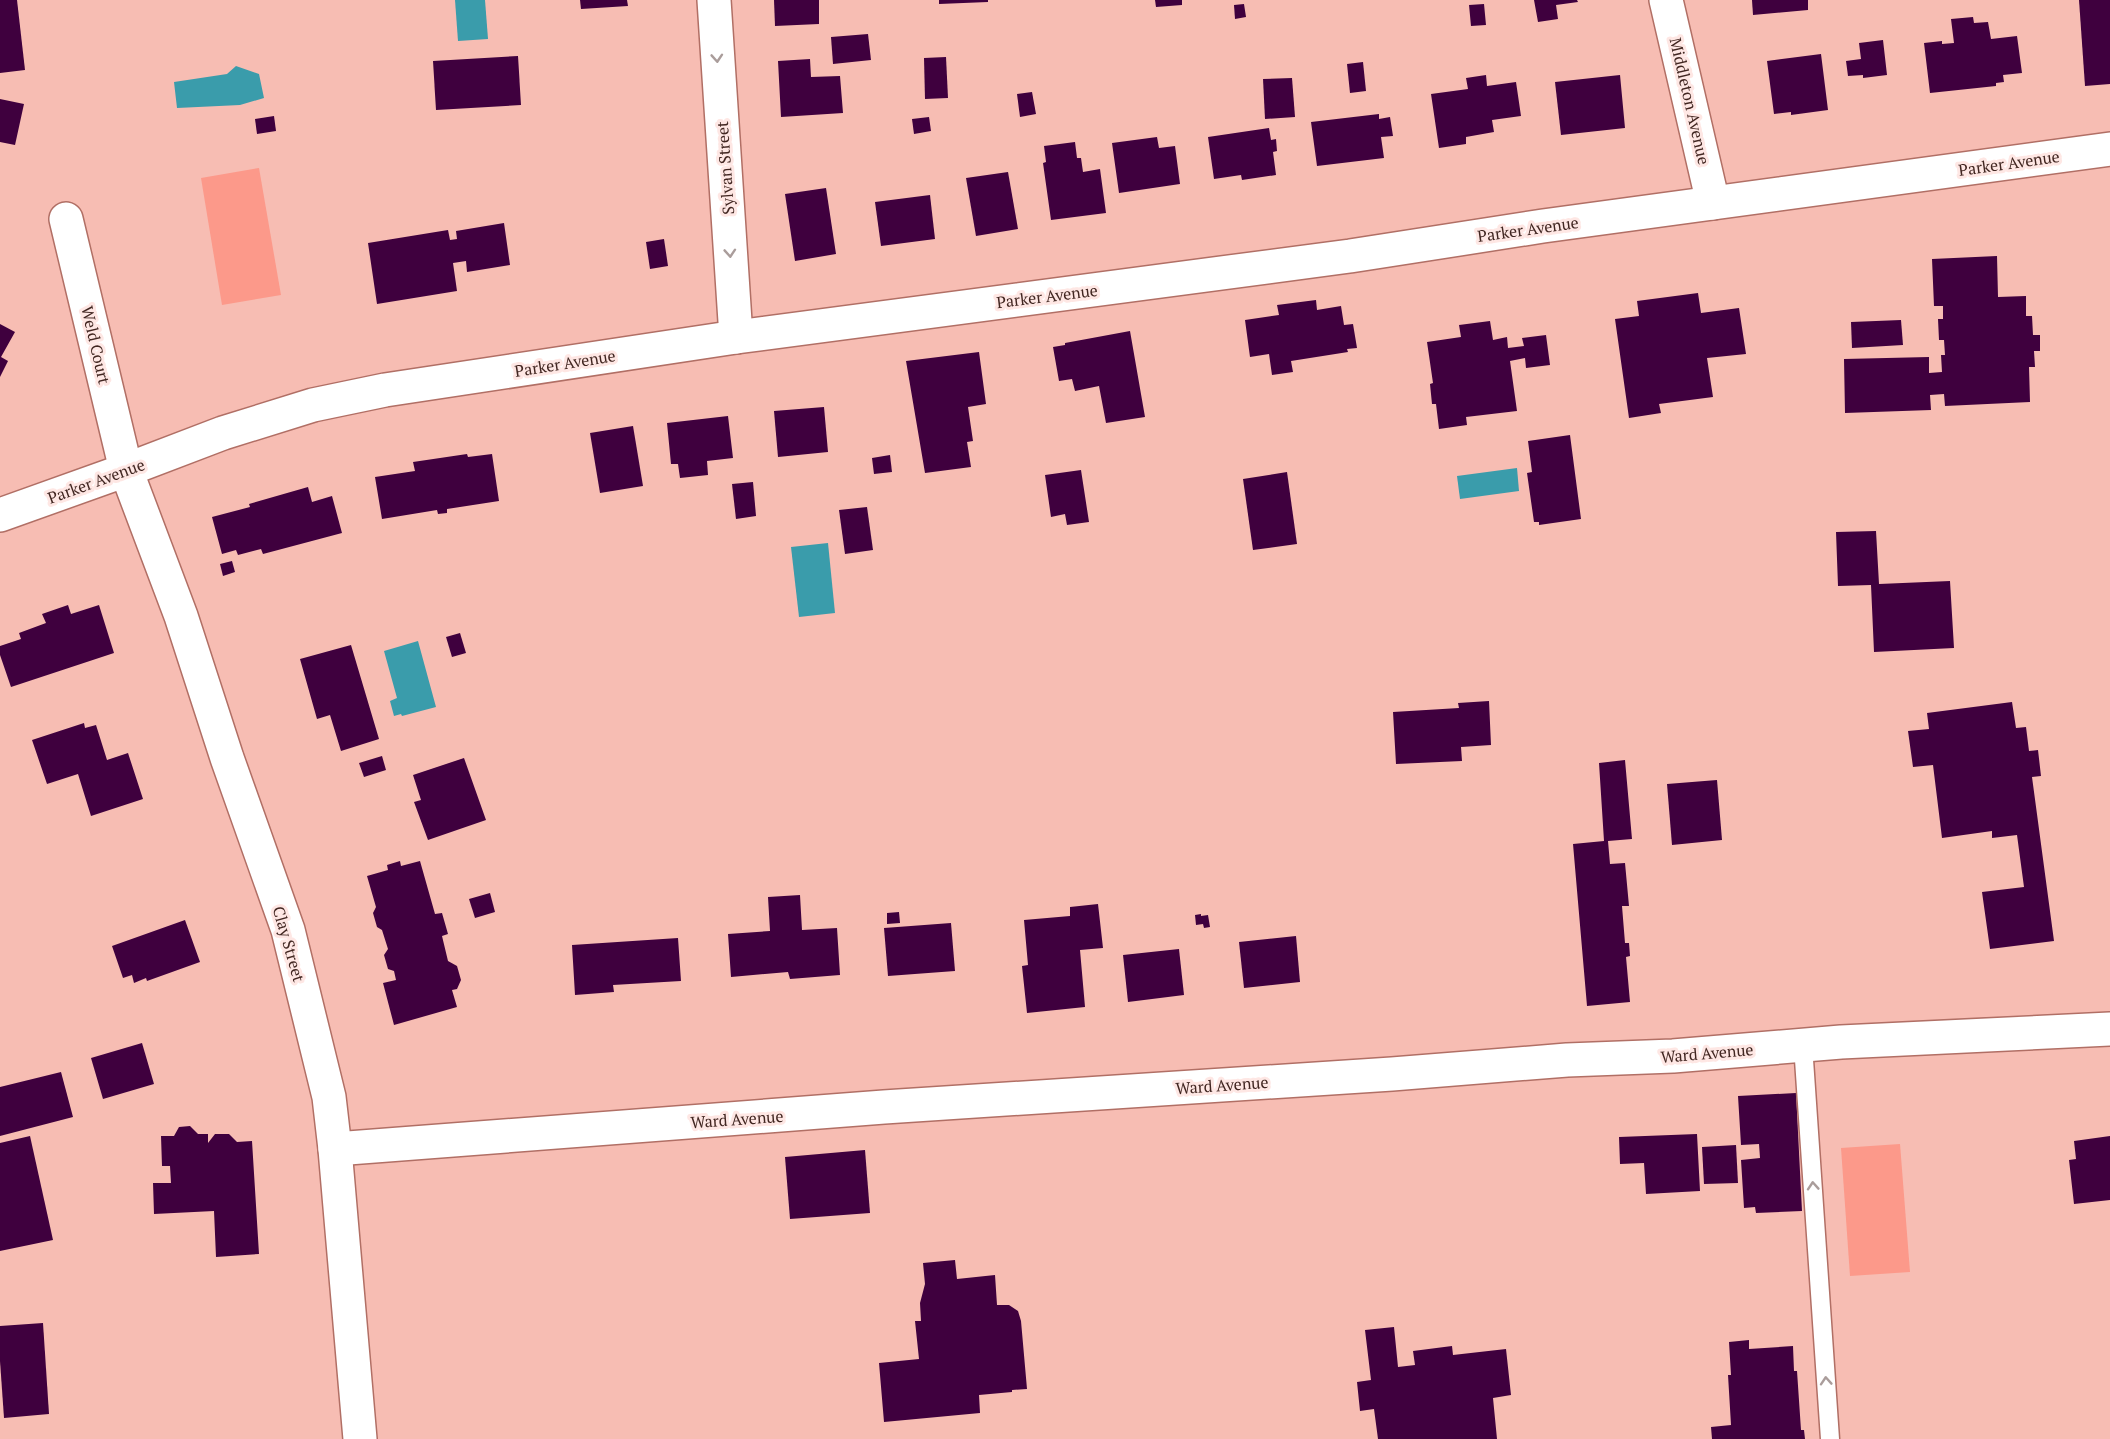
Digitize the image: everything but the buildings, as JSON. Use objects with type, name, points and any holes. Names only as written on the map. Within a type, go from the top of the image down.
[{"type":"street","name":"Sylvan Street","points":[[714,0],[736,337]]},
{"type":"street","name":"Middleton Avenue","points":[[1666,0],[1713,203]]},
{"type":"street","name":"Parker Avenue","points":[[0,514],[126,470],[223,432],[313,405],[385,390],[736,337],[1350,256],[1713,203],[2110,149]]},
{"type":"street","name":"Weld Court","points":[[66,219],[126,470]]},
{"type":"street","name":"Clay Street","points":[[126,470],[181,616],[227,758],[288,930],[329,1097],[360,1439]]},
{"type":"street","name":"Ward Avenue","points":[[335,1149],[896,1106],[1392,1074],[1567,1060],[1672,1056],[1803,1045],[2110,1029]]},
{"type":"lane","points":[[1803,1045],[1830,1439]]},
{"type":"shaded area","points":[[259,168],[281,295],[222,305],[201,178]]},
{"type":"shaded area","points":[[1900,1144],[1910,1272],[1850,1276],[1841,1148]]},
{"type":"water","points":[[455,0],[485,0],[488,39],[458,41]]},
{"type":"water","points":[[236,66],[259,74],[264,98],[240,105],[177,108],[174,82],[227,74]]},
{"type":"water","points":[[1517,468],[1519,491],[1460,499],[1457,476]]},
{"type":"water","points":[[828,543],[835,613],[799,617],[791,547]]},
{"type":"water","points":[[418,641],[436,707],[394,716],[390,701],[397,698],[384,651]]}]
